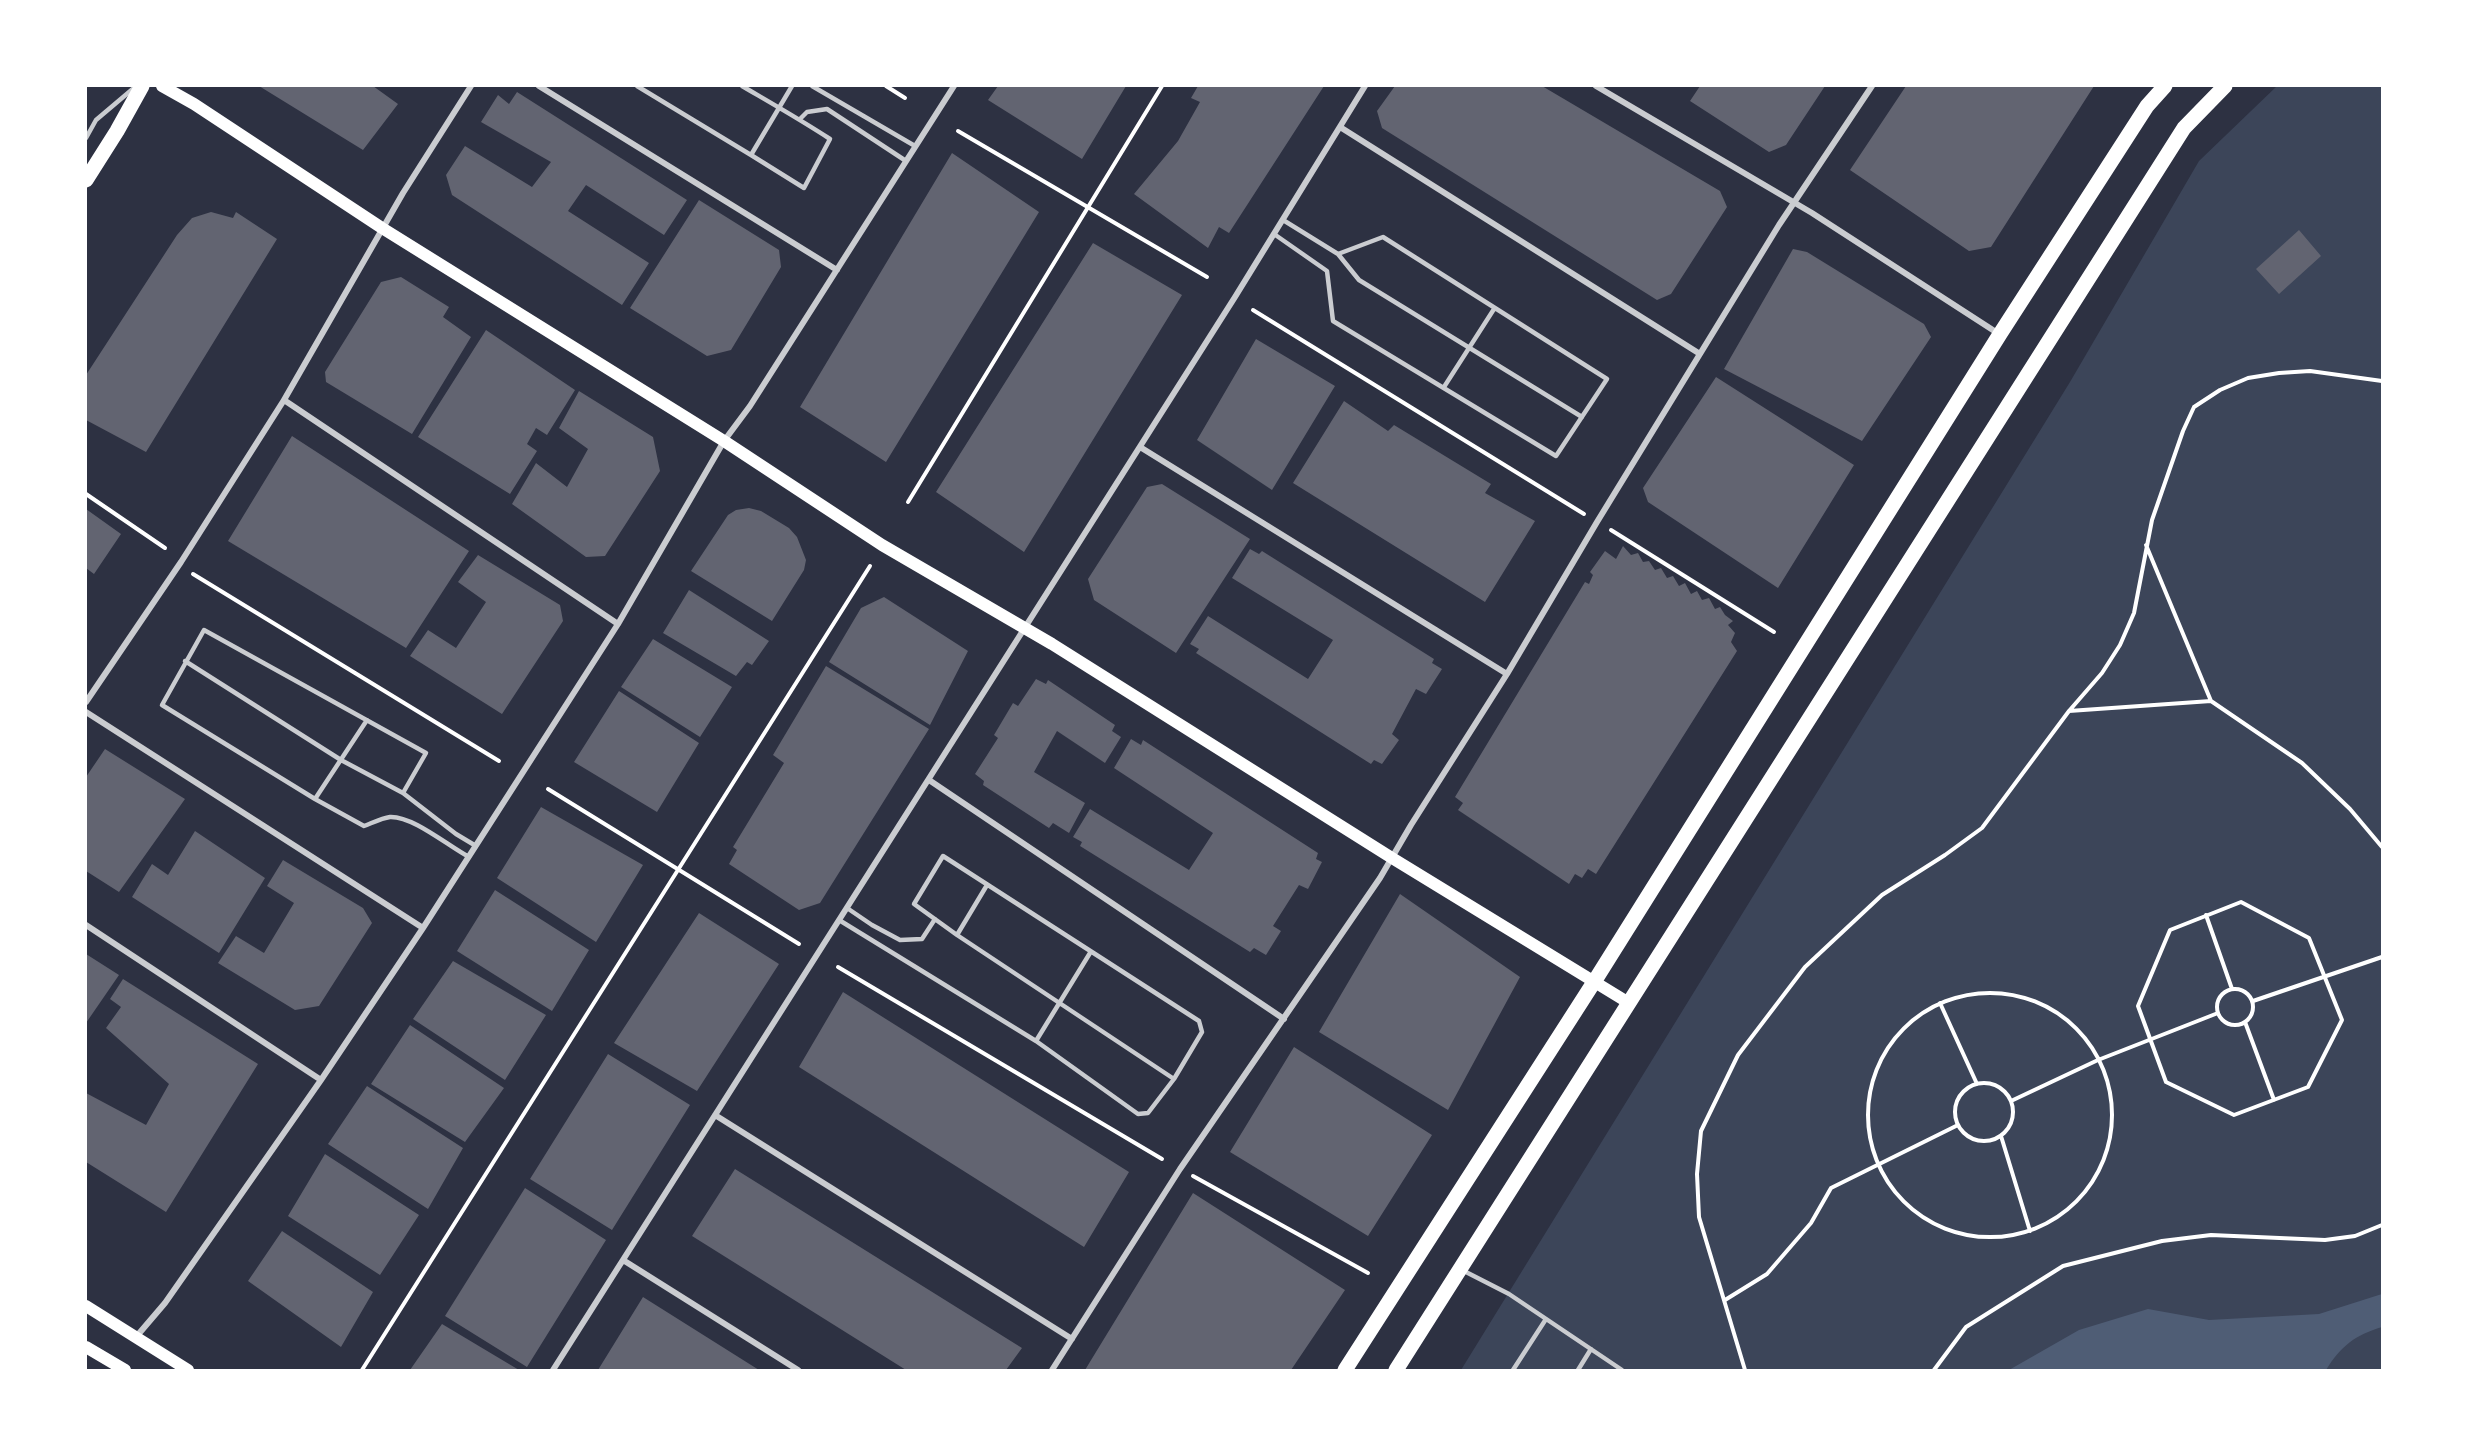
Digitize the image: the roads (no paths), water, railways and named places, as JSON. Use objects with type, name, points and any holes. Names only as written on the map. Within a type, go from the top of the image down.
[{"type":"main road","points":[[86,180],[142,86]]},
{"type":"main road","points":[[162,86],[194,104],[382,228],[724,441],[882,545],[1052,644],[1392,858],[1629,1003]]},
{"type":"main road","points":[[1345,1371],[1594,982],[2000,334],[2146,106],[2165,86]]},
{"type":"main road","points":[[1396,1371],[2184,128],[2225,86]]},
{"type":"main road","points":[[86,1306],[188,1371]]},
{"type":"main road","points":[[86,1347],[125,1371]]},
{"type":"street","points":[[86,702],[180,562],[284,400],[382,228],[471,86]]},
{"type":"street","points":[[539,86],[837,270]]},
{"type":"street","points":[[135,1337],[165,1303],[321,1080],[423,928],[618,624],[724,441],[750,406],[954,86]]},
{"type":"street","points":[[553,1371],[1025,629],[1365,86]]},
{"type":"street","points":[[1596,86],[1794,202],[2000,334]]},
{"type":"street","points":[[1052,1371],[1180,1169],[1392,858],[1508,674],[1794,202],[1872,86]]},
{"type":"street","points":[[1340,126],[1700,354]]},
{"type":"street","points":[[284,400],[618,624]]},
{"type":"street","points":[[1140,447],[1508,674]]},
{"type":"street","points":[[86,712],[423,928]]},
{"type":"street","points":[[928,780],[1284,1019]]},
{"type":"street","points":[[86,924],[321,1080]]},
{"type":"street","points":[[715,1115],[1072,1339]]},
{"type":"street","points":[[623,1260],[798,1371]]},
{"type":"lane","points":[[86,138],[96,120],[137,86]]},
{"type":"lane","points":[[637,86],[804,188],[830,139],[742,86]]},
{"type":"lane","points":[[751,155],[792,86]]},
{"type":"lane","points":[[812,86],[915,146]]},
{"type":"lane","points":[[800,119],[807,112],[827,110],[906,160]]},
{"type":"lane","points":[[1283,220],[1338,254],[1359,279],[1582,417]]},
{"type":"lane","points":[[1274,234],[1327,271],[1333,321],[1556,456],[1607,379],[1383,237],[1338,254]]},
{"type":"lane","points":[[1444,387],[1494,309]]},
{"type":"lane","points":[[403,793],[426,753],[204,630],[162,705],[315,799],[364,826],[391,817],[415,823],[448,846],[469,857]]},
{"type":"lane","points":[[185,661],[341,760],[403,793],[456,834],[476,846]]},
{"type":"lane","points":[[315,799],[367,720]]},
{"type":"lane","points":[[839,920],[1036,1041],[1138,1114],[1152,1110],[1174,1079],[1202,1032],[1199,1021],[1090,953],[943,856],[914,904],[1174,1079]]},
{"type":"lane","points":[[957,935],[987,885]]},
{"type":"lane","points":[[847,908],[900,940],[922,939],[935,919]]},
{"type":"lane","points":[[1036,1041],[1090,953]]},
{"type":"lane","points":[[1460,1269],[1509,1294],[1622,1371]]},
{"type":"lane","points":[[1513,1371],[1546,1319]]},
{"type":"lane","points":[[1578,1371],[1591,1349]]}]
